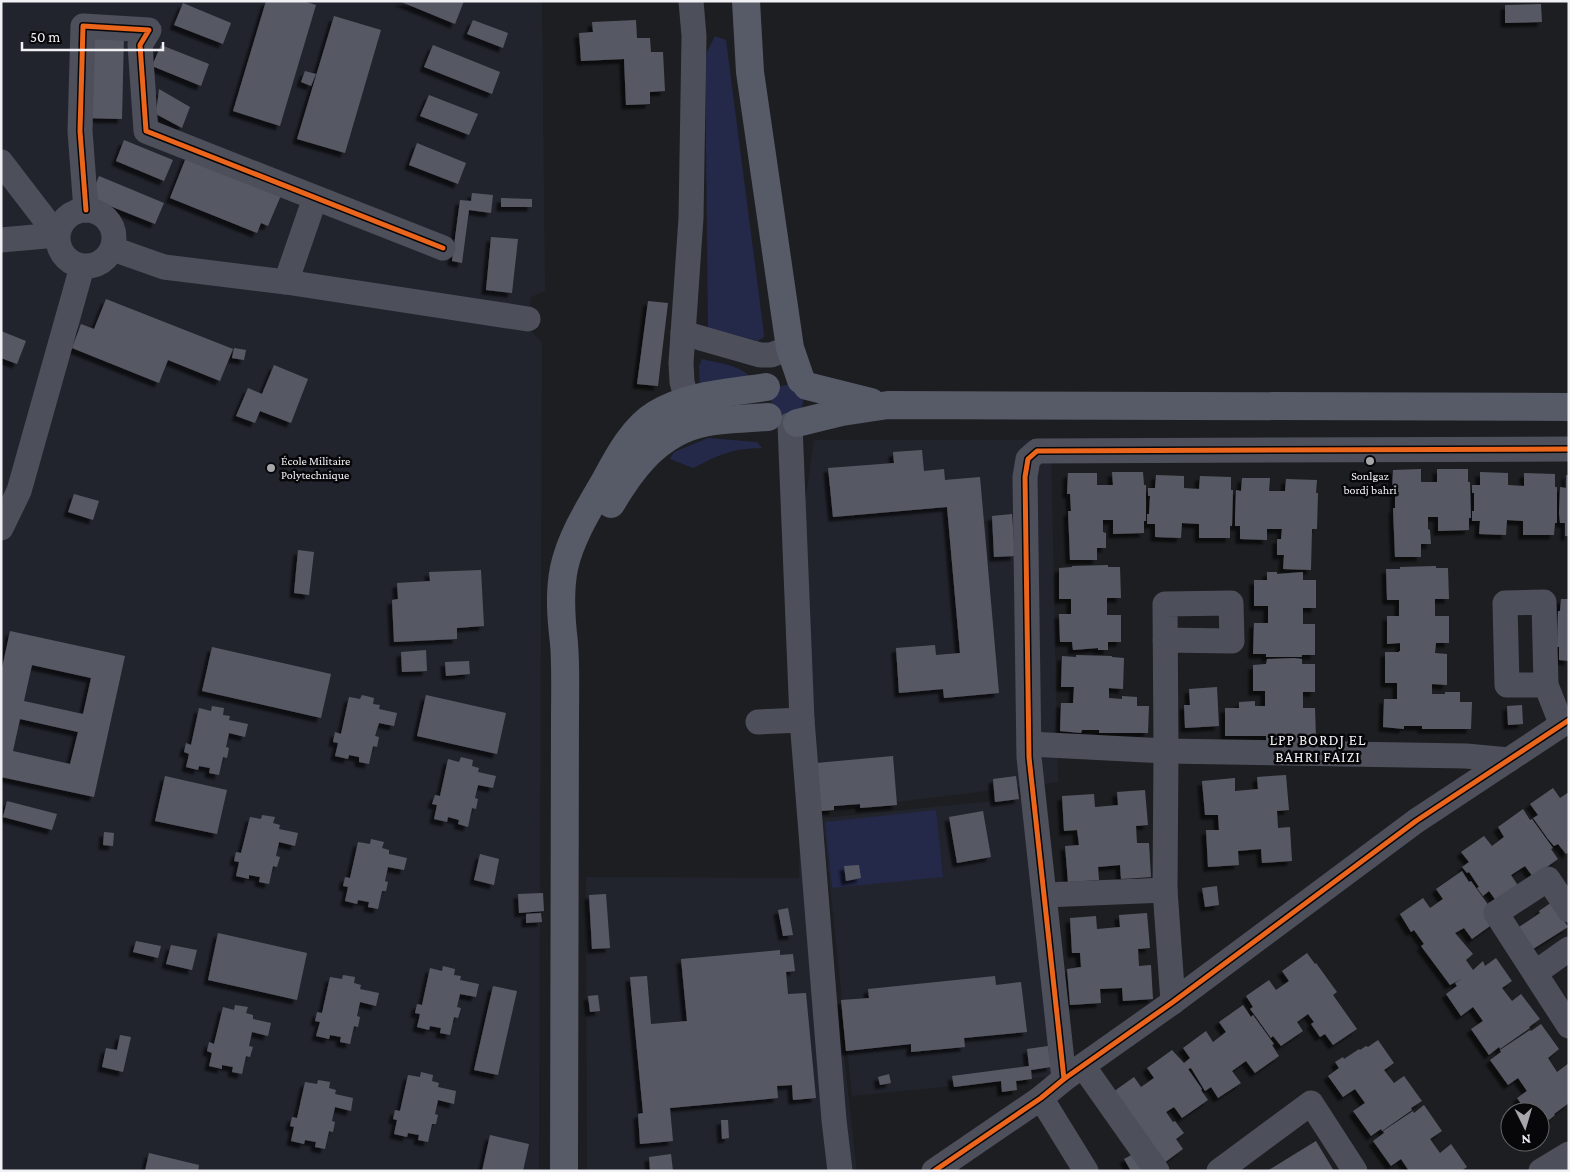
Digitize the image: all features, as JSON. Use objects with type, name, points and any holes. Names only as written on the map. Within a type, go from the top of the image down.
[{"type":"main road","points":[[746,1],[750,72],[790,348],[785,382]]},
{"type":"main road","points":[[785,382],[762,394],[762,403],[785,422]]},
{"type":"main road","points":[[785,382],[810,394],[811,402],[805,418],[785,422]]},
{"type":"main road","points":[[564,1171],[564,643],[560,610],[564,567],[582,523],[626,444],[655,414],[687,400],[785,382],[888,405]]},
{"type":"main road","points":[[564,643],[571,621],[573,594],[578,570],[586,547],[623,483],[636,465],[652,449],[672,434],[692,426],[713,421],[785,422],[888,405],[1569,407]]},
{"type":"street","points":[[687,400],[681,373],[692,218],[694,36],[690,1]]},
{"type":"street","points":[[86,210],[80,131],[83,26],[149,30],[140,44],[146,131],[444,248]]},
{"type":"street","points":[[1,162],[57,235]]},
{"type":"street","points":[[286,282],[315,198]]},
{"type":"street","points":[[86,210],[96,211],[104,216],[114,230],[115,240],[113,249],[108,257],[92,266],[71,263],[63,256],[58,246],[57,235],[62,222],[69,215],[86,210]]},
{"type":"street","points":[[1,240],[57,235]]},
{"type":"street","points":[[113,249],[164,267],[286,282],[528,319]]},
{"type":"street","points":[[1,528],[19,491],[82,266]]},
{"type":"street","points":[[683,339],[760,355],[771,355],[790,348]]},
{"type":"street","points":[[683,339],[752,366],[785,382]]},
{"type":"street","points":[[785,422],[802,720],[834,1120],[840,1171]]},
{"type":"street","points":[[1156,1171],[1074,1072],[1044,895],[1028,744],[1025,477],[1028,459],[1037,451],[1569,449]]},
{"type":"street","points":[[1165,640],[1165,890],[1173,1002]]},
{"type":"street","points":[[938,1169],[1041,1098],[1074,1072],[1173,1002],[1416,821],[1565,721],[1546,685]]},
{"type":"street","points":[[758,722],[802,720]]},
{"type":"street","points":[[1028,744],[1166,751],[1466,756],[1509,760]]},
{"type":"street","points":[[1569,910],[1548,879],[1496,913],[1535,973],[1562,998],[1569,1026]]},
{"type":"street","points":[[1044,895],[1165,890]]},
{"type":"street","points":[[1535,973],[1569,949]]},
{"type":"street","points":[[1041,1098],[1086,1171]]},
{"type":"street","points":[[1220,1171],[1311,1103],[1355,1171]]},
{"type":"street","points":[[1541,1171],[1569,1154]]},
{"type":"shaded area","name":"École Militaire Polytechnique","points":[[1,1],[542,1],[545,291],[531,297],[528,319],[530,330],[542,342],[539,1171],[1,1171]]},
{"type":"shaded area","points":[[715,36],[726,40],[764,334],[764,337],[758,341],[709,328],[708,326],[705,62],[707,52]]},
{"type":"shaded area","points":[[702,359],[737,368],[753,381],[700,392],[699,366]]},
{"type":"shaded area","points":[[787,385],[798,390],[803,401],[798,412],[787,417],[776,412],[771,401],[776,390]]},
{"type":"shaded area","points":[[708,438],[757,442],[762,448],[726,453],[693,468],[670,459],[674,452]]},
{"type":"shaded area","points":[[814,440],[1051,440],[1058,782],[816,812],[857,1171],[587,1171],[586,877],[799,878],[804,508]]},
{"type":"shaded area","points":[[1024,798],[1053,1076],[852,1096],[823,818]]},
{"type":"shaded area","points":[[936,810],[943,877],[832,888],[825,822]]},
{"type":"building","points":[[266,1],[303,1],[316,5],[280,126],[233,111]]},
{"type":"building","points":[[399,1],[464,1],[455,24]]},
{"type":"building","points":[[183,3],[231,23],[223,44],[174,25]]},
{"type":"building","points":[[1541,4],[1542,22],[1505,23],[1505,5]]},
{"type":"building","points":[[334,16],[381,30],[345,153],[297,139]]},
{"type":"building","points":[[473,20],[508,33],[503,48],[467,34]]},
{"type":"building","points":[[636,20],[637,38],[650,38],[651,52],[663,52],[665,91],[650,92],[650,104],[626,105],[624,59],[581,61],[579,33],[593,32],[592,22]]},
{"type":"building","points":[[86,34],[124,35],[122,119],[84,118]]},
{"type":"building","points":[[161,45],[209,64],[201,86],[152,66]]},
{"type":"building","points":[[433,45],[500,72],[492,94],[424,67]]},
{"type":"building","points":[[305,71],[316,74],[311,86],[301,82]]},
{"type":"building","points":[[159,89],[190,107],[182,128],[156,114]]},
{"type":"building","points":[[429,95],[478,114],[469,135],[420,116]]},
{"type":"building","points":[[124,140],[173,160],[164,181],[116,161]]},
{"type":"building","points":[[417,143],[466,163],[458,184],[409,165]]},
{"type":"building","points":[[187,155],[282,193],[268,226],[261,223],[257,233],[170,198]]},
{"type":"building","points":[[99,176],[164,203],[155,224],[90,198]]},
{"type":"building","points":[[472,193],[493,195],[491,213],[469,210],[462,263],[452,261],[460,200],[471,201]]},
{"type":"building","points":[[501,198],[532,199],[532,207],[501,207]]},
{"type":"building","points":[[491,237],[518,239],[512,293],[486,290]]},
{"type":"building","points":[[106,299],[233,349],[220,381],[168,360],[159,383],[72,348],[81,324],[94,329]]},
{"type":"building","points":[[648,301],[668,303],[658,386],[637,384]]},
{"type":"building","points":[[1,331],[26,341],[17,364],[1,358]]},
{"type":"building","points":[[234,348],[246,350],[244,360],[232,358]]},
{"type":"building","points":[[274,365],[308,379],[291,423],[260,411],[255,423],[236,416],[248,388],[262,394]]},
{"type":"building","points":[[922,450],[924,471],[944,469],[945,480],[980,477],[999,693],[944,698],[943,689],[899,693],[896,648],[935,645],[936,655],[960,653],[947,507],[833,517],[828,468],[894,463],[893,452]]},
{"type":"building","points":[[1421,469],[1421,482],[1437,482],[1437,469],[1468,469],[1471,518],[1469,518],[1469,530],[1438,531],[1438,517],[1428,517],[1431,544],[1421,544],[1421,557],[1395,557],[1393,508],[1395,508],[1395,491],[1392,491],[1393,470]]},
{"type":"building","points":[[1112,472],[1143,472],[1144,485],[1146,485],[1144,533],[1113,534],[1113,520],[1103,520],[1103,532],[1106,533],[1106,548],[1097,548],[1097,560],[1070,560],[1068,511],[1071,511],[1070,494],[1067,494],[1068,473],[1097,473],[1097,485],[1113,485]]},
{"type":"building","points":[[1480,472],[1508,473],[1508,485],[1524,486],[1524,473],[1555,474],[1557,523],[1555,523],[1554,535],[1523,535],[1523,521],[1507,520],[1506,535],[1479,534],[1480,521],[1472,521],[1474,493],[1472,493],[1472,485],[1480,485]]},
{"type":"building","points":[[1156,475],[1184,476],[1184,488],[1199,489],[1200,476],[1231,477],[1231,490],[1233,490],[1230,538],[1199,538],[1199,524],[1182,523],[1181,538],[1155,537],[1155,524],[1147,524],[1147,514],[1149,514],[1150,496],[1148,496],[1148,488],[1155,488]]},
{"type":"building","points":[[1566,475],[1569,475],[1569,536],[1565,536],[1565,523],[1560,523],[1559,513],[1560,487],[1566,488]]},
{"type":"building","points":[[1242,478],[1270,478],[1269,491],[1285,491],[1286,479],[1317,480],[1317,529],[1312,529],[1311,570],[1283,569],[1284,555],[1277,555],[1277,539],[1281,539],[1282,529],[1267,529],[1267,540],[1240,539],[1240,526],[1235,526],[1235,516],[1236,490],[1241,491]]},
{"type":"building","points":[[74,494],[99,501],[93,520],[68,512]]},
{"type":"building","points":[[1012,514],[1015,556],[994,557],[992,516]]},
{"type":"building","points":[[298,550],[314,552],[309,595],[294,593]]},
{"type":"building","points":[[1108,565],[1108,567],[1120,567],[1121,598],[1107,598],[1107,615],[1121,615],[1121,642],[1108,642],[1108,650],[1098,650],[1098,648],[1073,650],[1072,642],[1060,642],[1059,614],[1071,614],[1071,599],[1059,599],[1059,568]]},
{"type":"building","points":[[1436,566],[1436,568],[1448,568],[1449,599],[1435,599],[1435,616],[1449,616],[1449,643],[1436,643],[1435,653],[1447,654],[1447,685],[1432,684],[1432,694],[1460,692],[1460,702],[1472,702],[1471,729],[1422,729],[1422,726],[1404,726],[1404,729],[1383,727],[1384,699],[1397,699],[1397,683],[1385,683],[1385,652],[1400,651],[1400,643],[1387,644],[1387,616],[1399,616],[1399,600],[1387,600],[1386,569]]},
{"type":"building","points":[[481,570],[484,626],[457,628],[457,639],[394,642],[392,600],[398,599],[397,583],[430,581],[429,572]]},
{"type":"building","points":[[1267,572],[1277,572],[1277,574],[1303,572],[1303,580],[1316,580],[1316,608],[1303,608],[1303,624],[1315,624],[1315,655],[1266,657],[1266,654],[1253,654],[1254,623],[1268,623],[1268,606],[1254,606],[1254,580],[1267,580]]},
{"type":"building","points":[[1561,599],[1569,599],[1569,661],[1559,660],[1559,647],[1557,647],[1558,611],[1560,611]]},
{"type":"building","points":[[10,631],[125,656],[94,797],[1,777],[1,673]],"holes":[[[32,665],[91,678],[83,714],[24,701]],[[20,719],[78,732],[70,764],[13,751]]]},
{"type":"building","points":[[212,647],[331,674],[321,718],[202,691]]},
{"type":"building","points":[[426,650],[427,671],[402,672],[401,652]]},
{"type":"building","points":[[1076,655],[1124,658],[1123,689],[1109,688],[1109,698],[1122,699],[1122,696],[1137,697],[1137,706],[1149,706],[1148,733],[1099,733],[1099,730],[1082,730],[1081,733],[1060,731],[1061,703],[1073,703],[1074,687],[1061,687],[1062,656],[1076,657]]},
{"type":"building","points":[[1267,659],[1302,659],[1302,664],[1315,664],[1315,692],[1303,692],[1303,708],[1315,708],[1316,739],[1266,741],[1266,736],[1225,736],[1225,708],[1239,708],[1239,702],[1255,701],[1255,706],[1265,706],[1265,691],[1253,691],[1253,665],[1266,664]]},
{"type":"building","points":[[469,661],[470,674],[446,676],[445,662]]},
{"type":"building","points":[[1217,687],[1219,726],[1185,728],[1184,705],[1190,705],[1189,689]]},
{"type":"building","points":[[362,695],[374,698],[373,704],[380,705],[379,709],[397,713],[394,726],[379,723],[375,736],[379,737],[377,747],[373,746],[369,764],[359,762],[359,757],[349,755],[348,759],[335,756],[338,743],[333,742],[335,732],[341,734],[349,697],[360,699]]},
{"type":"building","points":[[426,695],[506,713],[497,754],[417,736]]},
{"type":"building","points":[[1522,705],[1523,724],[1508,725],[1507,706]]},
{"type":"building","points":[[212,706],[224,708],[223,715],[230,716],[229,720],[248,724],[245,737],[229,733],[226,747],[229,748],[227,758],[223,757],[219,775],[209,773],[210,768],[199,766],[198,770],[186,767],[189,754],[184,752],[186,743],[191,745],[199,708],[211,711]]},
{"type":"building","points":[[893,756],[897,805],[860,808],[860,804],[834,806],[834,810],[821,811],[816,763]]},
{"type":"building","points":[[461,757],[473,760],[472,766],[479,768],[478,772],[496,776],[493,788],[478,785],[475,798],[478,799],[476,809],[472,808],[468,827],[458,824],[459,820],[448,817],[447,822],[434,819],[437,805],[432,804],[435,795],[440,796],[448,759],[459,762]]},
{"type":"building","points":[[1286,775],[1289,810],[1277,811],[1278,828],[1290,827],[1292,861],[1262,863],[1261,849],[1238,851],[1239,865],[1208,867],[1206,830],[1219,830],[1218,815],[1205,815],[1202,781],[1235,778],[1235,791],[1258,789],[1257,777]]},
{"type":"building","points":[[165,776],[227,790],[217,834],[155,821]]},
{"type":"building","points":[[1016,776],[1019,799],[995,802],[993,779]]},
{"type":"building","points":[[1553,788],[1560,798],[1569,792],[1569,852],[1566,854],[1558,844],[1554,846],[1548,839],[1533,818],[1538,815],[1530,804]]},
{"type":"building","points":[[1145,790],[1148,825],[1136,826],[1137,843],[1149,843],[1151,877],[1121,879],[1120,865],[1098,867],[1099,880],[1068,882],[1065,846],[1079,845],[1077,830],[1064,831],[1062,796],[1094,794],[1095,807],[1118,805],[1117,792]]},
{"type":"building","points":[[7,801],[57,814],[52,830],[3,817]]},
{"type":"building","points":[[1523,809],[1553,848],[1551,849],[1558,859],[1533,877],[1525,866],[1511,875],[1519,887],[1497,902],[1489,891],[1483,896],[1477,888],[1479,887],[1469,872],[1467,873],[1462,867],[1469,862],[1461,852],[1484,836],[1492,846],[1504,837],[1498,827]]},
{"type":"building","points":[[983,811],[991,857],[957,863],[949,817]]},
{"type":"building","points":[[262,815],[275,817],[273,823],[280,825],[279,829],[298,833],[295,846],[279,842],[276,856],[280,857],[277,867],[273,866],[269,884],[259,882],[260,877],[249,875],[249,879],[236,876],[239,862],[234,861],[236,852],[241,853],[250,817],[261,819]]},
{"type":"building","points":[[104,832],[114,833],[113,846],[103,845]]},
{"type":"building","points":[[371,839],[384,842],[382,848],[389,850],[389,854],[407,858],[404,870],[388,867],[385,881],[388,882],[386,891],[382,891],[378,909],[368,907],[369,902],[358,900],[357,904],[345,901],[348,887],[343,886],[345,877],[350,878],[358,842],[370,844]]},
{"type":"building","points":[[480,854],[499,859],[494,885],[474,880]]},
{"type":"building","points":[[859,865],[861,878],[846,881],[844,866]]},
{"type":"building","points":[[1462,871],[1492,910],[1497,921],[1472,939],[1464,928],[1455,933],[1473,954],[1466,960],[1473,970],[1483,961],[1485,966],[1496,958],[1512,981],[1502,988],[1512,1001],[1521,994],[1540,1019],[1530,1028],[1489,1055],[1471,1029],[1483,1021],[1473,1007],[1461,1016],[1446,994],[1457,986],[1455,983],[1463,978],[1450,985],[1421,946],[1424,944],[1414,930],[1411,932],[1400,914],[1423,898],[1430,908],[1443,899],[1436,889]]},
{"type":"building","points":[[1217,886],[1219,905],[1205,907],[1202,888]]},
{"type":"building","points":[[543,893],[544,911],[519,913],[518,894]]},
{"type":"building","points":[[606,894],[610,948],[592,949],[589,895]]},
{"type":"building","points":[[1552,902],[1568,927],[1533,949],[1519,927],[1540,913],[1539,911]]},
{"type":"building","points":[[788,908],[793,935],[783,936],[778,910]]},
{"type":"building","points":[[541,913],[542,922],[526,923],[526,914]]},
{"type":"building","points":[[1147,913],[1150,948],[1138,949],[1139,966],[1151,965],[1153,999],[1123,1001],[1122,988],[1100,989],[1101,1003],[1070,1005],[1067,969],[1081,967],[1080,953],[1072,953],[1070,918],[1096,916],[1097,929],[1120,927],[1119,915]]},
{"type":"building","points":[[218,933],[307,953],[297,1000],[208,980]]},
{"type":"building","points":[[136,941],[161,946],[158,958],[133,952]]},
{"type":"building","points":[[171,945],[197,950],[192,970],[166,964]]},
{"type":"building","points":[[780,950],[780,955],[793,954],[795,971],[786,972],[788,994],[806,993],[816,1098],[793,1100],[792,1085],[777,1086],[778,1098],[670,1108],[673,1141],[640,1144],[638,1114],[643,1113],[630,977],[647,976],[651,1024],[687,1021],[681,959]]},
{"type":"building","points":[[1307,953],[1337,992],[1333,995],[1357,1029],[1333,1045],[1325,1034],[1320,1037],[1311,1024],[1314,1022],[1308,1014],[1297,1022],[1303,1031],[1281,1046],[1273,1036],[1271,1038],[1250,1009],[1253,1007],[1246,996],[1269,980],[1276,990],[1289,981],[1282,971]]},
{"type":"building","points":[[443,966],[455,969],[454,975],[461,976],[460,980],[479,984],[476,997],[460,994],[457,1007],[461,1008],[458,1018],[454,1017],[450,1035],[440,1033],[441,1028],[430,1026],[429,1030],[417,1027],[420,1014],[415,1013],[417,1004],[422,1005],[430,968],[442,971]]},
{"type":"building","points":[[343,975],[355,977],[354,983],[361,985],[360,989],[379,993],[376,1006],[360,1002],[357,1016],[360,1017],[358,1027],[354,1026],[350,1044],[340,1042],[341,1037],[330,1035],[329,1039],[316,1036],[320,1022],[315,1021],[317,1012],[322,1013],[330,977],[342,979]]},
{"type":"building","points":[[995,976],[996,985],[1021,982],[1027,1032],[964,1038],[965,1047],[911,1052],[911,1044],[846,1051],[841,1000],[869,998],[868,989]]},
{"type":"building","points":[[493,986],[517,991],[498,1075],[474,1070]]},
{"type":"building","points":[[598,995],[600,1011],[590,1012],[588,996]]},
{"type":"building","points":[[235,1005],[248,1007],[246,1013],[253,1015],[253,1019],[271,1023],[268,1036],[252,1032],[249,1046],[253,1047],[250,1057],[246,1056],[242,1074],[232,1072],[233,1067],[222,1065],[222,1069],[209,1066],[212,1053],[207,1051],[209,1042],[214,1044],[223,1007],[234,1010]]},
{"type":"building","points":[[1243,1005],[1251,1017],[1253,1015],[1274,1044],[1272,1045],[1279,1056],[1255,1073],[1246,1061],[1232,1071],[1241,1083],[1218,1098],[1211,1087],[1205,1091],[1191,1068],[1188,1069],[1208,1100],[1182,1118],[1174,1107],[1166,1112],[1184,1133],[1176,1139],[1183,1149],[1164,1163],[1113,1092],[1134,1077],[1141,1087],[1154,1078],[1147,1068],[1172,1050],[1184,1063],[1190,1058],[1183,1048],[1206,1031],[1213,1042],[1226,1032],[1219,1022]]},
{"type":"building","points":[[1541,1024],[1559,1049],[1548,1058],[1557,1072],[1569,1063],[1569,1103],[1550,1119],[1550,1102],[1520,1102],[1517,1098],[1527,1091],[1518,1078],[1508,1085],[1490,1060],[1501,1052],[1500,1050]]},
{"type":"building","points":[[120,1035],[131,1037],[123,1072],[102,1067],[106,1048],[117,1050]]},
{"type":"building","points":[[1378,1040],[1394,1063],[1384,1070],[1394,1083],[1404,1076],[1422,1101],[1382,1131],[1381,1129],[1371,1136],[1353,1111],[1365,1103],[1355,1089],[1343,1097],[1328,1076],[1339,1068],[1335,1062],[1343,1057],[1344,1059],[1359,1049],[1368,1047]]},
{"type":"building","points":[[1048,1046],[1051,1067],[1031,1070],[1032,1079],[1016,1081],[1017,1090],[1002,1092],[1001,1081],[954,1087],[952,1076],[1029,1066],[1027,1049]]},
{"type":"building","points":[[421,1072],[433,1075],[432,1081],[439,1083],[438,1087],[456,1091],[454,1104],[438,1100],[435,1114],[438,1115],[436,1124],[432,1124],[428,1142],[418,1140],[419,1135],[408,1133],[407,1137],[394,1134],[397,1120],[393,1119],[395,1110],[400,1111],[408,1075],[420,1077]]},
{"type":"building","points":[[889,1074],[891,1083],[880,1085],[878,1077]]},
{"type":"building","points":[[318,1080],[330,1082],[329,1088],[336,1090],[335,1094],[353,1098],[351,1111],[335,1107],[332,1121],[335,1122],[333,1132],[329,1131],[325,1149],[315,1147],[316,1142],[305,1140],[304,1144],[291,1141],[294,1127],[290,1126],[292,1117],[297,1118],[305,1082],[317,1084]]},
{"type":"building","points":[[1424,1105],[1442,1131],[1430,1139],[1440,1153],[1451,1144],[1467,1167],[1461,1171],[1409,1171],[1401,1159],[1391,1166],[1373,1141],[1384,1133],[1383,1131]]},
{"type":"building","points":[[721,1120],[728,1120],[729,1138],[722,1139]]},
{"type":"building","points":[[490,1135],[529,1144],[523,1171],[482,1171]]},
{"type":"building","points":[[1316,1141],[1334,1171],[1267,1171]]},
{"type":"building","points":[[1141,1150],[1152,1171],[1131,1171],[1124,1159]]},
{"type":"building","points":[[149,1153],[199,1165],[198,1171],[145,1171]]},
{"type":"building","points":[[671,1154],[673,1171],[650,1171],[649,1157]]},
{"type":"cycle path","points":[[86,210],[80,131],[83,26],[149,30],[140,45],[146,131],[443,248]]},
{"type":"cycle path","points":[[1064,1079],[1029,757],[1025,477],[1028,459],[1037,451],[1569,449]]},
{"type":"cycle path","points":[[934,1171],[1041,1098],[1064,1079],[1173,1002],[1416,821],[1569,720]]},
{"type":"place","name":"Sonlgaz bordj bahri","points":[[1370,461]]},
{"type":"place","name":"École Militaire Polytechnique","points":[[271,468]]},
{"type":"district","name":"LPP BORDJ EL BAHRI FAIZI","points":[[1318,748]]}]
